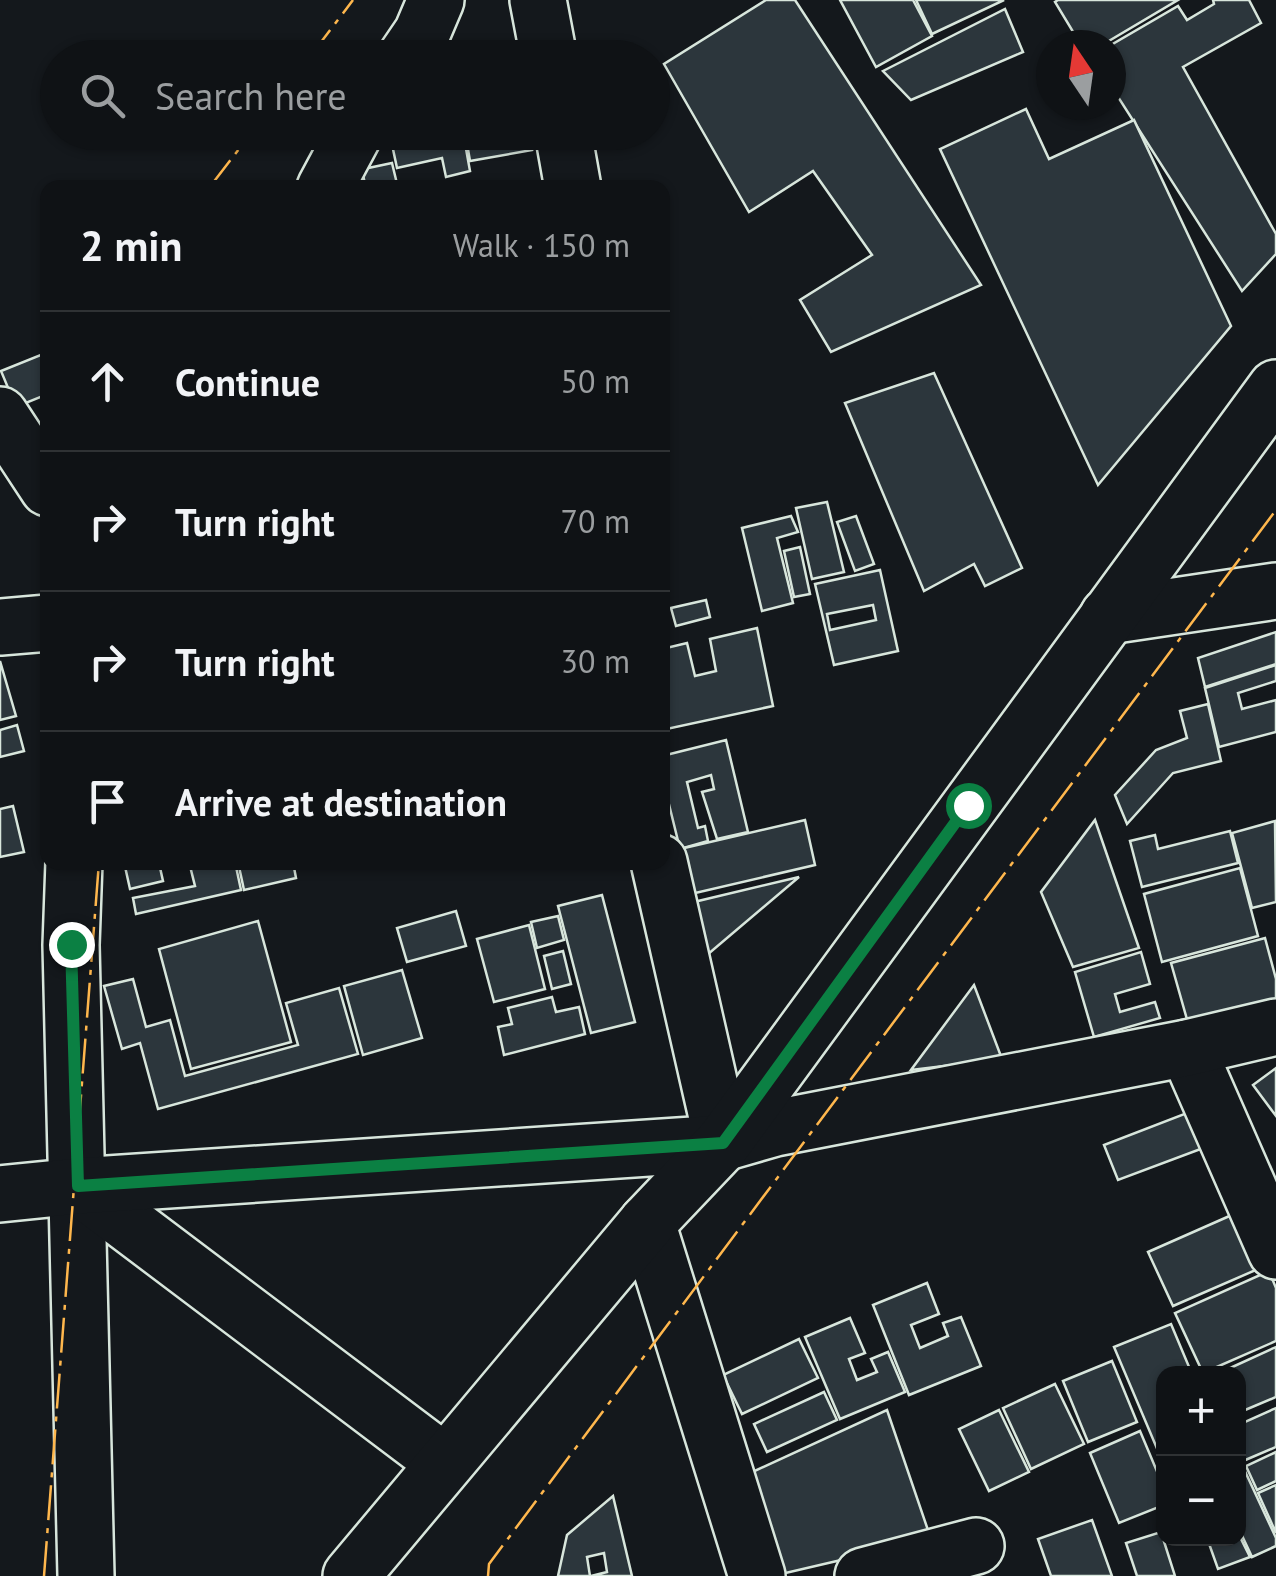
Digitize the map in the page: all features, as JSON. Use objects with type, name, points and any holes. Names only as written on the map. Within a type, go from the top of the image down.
[{"type":"street","points":[[418,40],[436,0]]},
{"type":"street","points":[[538,0],[545,40]]},
{"type":"street","points":[[330,180],[346,150]]},
{"type":"street","points":[[566,150],[572,180]]},
{"type":"street","points":[[351,1576],[647,1223],[723,1143],[1276,388]]},
{"type":"street","points":[[0,415],[40,476]]},
{"type":"street","points":[[1108,616],[1276,590]]},
{"type":"street","points":[[0,627],[40,624]]},
{"type":"street","points":[[74,870],[71,944],[86,1576]]},
{"type":"street","points":[[662,870],[723,1143]]},
{"type":"street","points":[[0,1194],[723,1143],[775,1128],[1276,1028]]},
{"type":"street","points":[[1187,1048],[1276,1251]]},
{"type":"street","points":[[78,1186],[444,1462]]},
{"type":"street","points":[[647,1223],[756,1576]]},
{"type":"street","points":[[863,1576],[976,1546]]},
{"type":"building","points":[[766,0],[795,0],[981,285],[831,352],[800,300],[872,255],[813,171],[749,212],[670,74],[670,60]]},
{"type":"building","points":[[840,0],[913,0],[932,36],[876,67]]},
{"type":"building","points":[[916,0],[1004,0],[932,34]]},
{"type":"building","points":[[1178,0],[1126,31],[1072,30],[1055,2]]},
{"type":"building","points":[[1213,0],[1249,0],[1261,23],[1183,67],[1276,234],[1276,254],[1242,291],[1126,109],[1126,36],[1178,6],[1187,20],[1214,4]]},
{"type":"building","points":[[1005,9],[1023,52],[911,100],[883,71]]},
{"type":"building","points":[[1026,109],[1049,159],[1134,120],[1231,326],[1098,485],[940,149]]},
{"type":"building","points":[[393,150],[466,150],[470,171],[446,177],[442,158],[397,168]]},
{"type":"building","points":[[468,150],[532,150],[470,161]]},
{"type":"building","points":[[392,163],[396,180],[364,180],[363,175],[343,180],[340,174]]},
{"type":"building","points":[[40,355],[40,397],[16,407],[1,371]]},
{"type":"building","points":[[934,373],[1022,568],[985,586],[974,564],[924,591],[845,403]]},
{"type":"building","points":[[827,502],[844,572],[812,579],[796,508]]},
{"type":"building","points":[[791,516],[798,532],[777,538],[793,603],[762,611],[742,528]]},
{"type":"building","points":[[856,516],[874,564],[855,571],[837,522]]},
{"type":"building","points":[[800,547],[810,594],[794,597],[784,551]]},
{"type":"building","points":[[880,570],[898,651],[834,665],[815,584]],"holes":[[[873,605],[876,620],[830,630],[827,614]]]},
{"type":"building","points":[[706,600],[710,617],[676,626],[671,608]]},
{"type":"building","points":[[757,628],[773,706],[670,728],[670,647],[687,643],[695,676],[716,671],[710,639]]},
{"type":"building","points":[[1276,632],[1276,664],[1205,687],[1198,658]]},
{"type":"building","points":[[0,661],[16,716],[0,720]]},
{"type":"building","points":[[1276,665],[1276,681],[1238,693],[1242,709],[1276,700],[1276,732],[1219,747],[1205,688]]},
{"type":"building","points":[[1208,704],[1221,761],[1173,773],[1127,824],[1115,795],[1156,750],[1187,738],[1180,711]]},
{"type":"building","points":[[17,725],[24,751],[0,757],[0,730]]},
{"type":"building","points":[[726,740],[748,832],[717,839],[702,792],[714,789],[711,775],[687,782],[698,828],[705,826],[708,841],[680,849],[670,808],[670,754]]},
{"type":"building","points":[[13,806],[24,852],[0,857],[0,809]]},
{"type":"building","points":[[805,820],[815,865],[691,894],[680,849]]},
{"type":"building","points":[[1095,820],[1139,948],[1073,967],[1041,892]]},
{"type":"building","points":[[1275,821],[1276,902],[1252,908],[1232,833]]},
{"type":"building","points":[[1230,831],[1238,863],[1142,887],[1130,841],[1155,835],[1158,849]]},
{"type":"building","points":[[1240,868],[1258,936],[1162,962],[1144,894]]},
{"type":"building","points":[[126,870],[161,870],[163,881],[130,889]]},
{"type":"building","points":[[191,870],[237,870],[241,890],[136,914],[133,898],[195,886]]},
{"type":"building","points":[[240,870],[294,870],[296,878],[244,890]]},
{"type":"building","points":[[799,877],[707,955],[694,902]]},
{"type":"building","points":[[602,895],[635,1022],[591,1033],[558,906]]},
{"type":"building","points":[[456,911],[466,946],[407,962],[397,928]]},
{"type":"building","points":[[558,916],[564,940],[537,948],[531,922]]},
{"type":"building","points":[[258,921],[291,1042],[191,1069],[159,949]]},
{"type":"building","points":[[529,925],[545,989],[494,1002],[477,939]]},
{"type":"building","points":[[1265,938],[1276,979],[1276,1006],[1190,1030],[1171,963]]},
{"type":"building","points":[[563,951],[571,984],[552,989],[544,956]]},
{"type":"building","points":[[1141,952],[1150,984],[1115,994],[1120,1012],[1155,1002],[1160,1018],[1094,1037],[1075,972]]},
{"type":"building","points":[[402,970],[422,1038],[363,1055],[344,986]]},
{"type":"building","points":[[133,979],[146,1027],[170,1020],[185,1076],[298,1045],[286,1003],[339,988],[358,1054],[158,1109],[140,1043],[122,1049],[104,986]]},
{"type":"building","points":[[974,985],[1002,1059],[911,1070]]},
{"type":"building","points":[[552,997],[556,1012],[579,1007],[585,1034],[504,1055],[498,1027],[512,1024],[508,1008]]},
{"type":"building","points":[[1276,1068],[1276,1116],[1253,1085]]},
{"type":"building","points":[[1192,1111],[1206,1147],[1118,1180],[1104,1145]]},
{"type":"building","points":[[1234,1214],[1258,1269],[1173,1306],[1148,1252]]},
{"type":"building","points":[[1269,1271],[1276,1288],[1276,1341],[1219,1366],[1200,1366],[1175,1313]]},
{"type":"building","points":[[927,1283],[939,1314],[911,1325],[920,1348],[948,1336],[943,1323],[961,1317],[981,1366],[909,1395],[873,1305]]},
{"type":"building","points":[[850,1318],[865,1353],[849,1359],[857,1380],[877,1372],[871,1359],[888,1352],[905,1392],[840,1419],[805,1337]]},
{"type":"building","points":[[1171,1324],[1189,1366],[1156,1366],[1156,1446],[1114,1347]]},
{"type":"building","points":[[799,1339],[818,1378],[742,1414],[723,1375]]},
{"type":"building","points":[[1276,1347],[1276,1397],[1246,1410],[1246,1366],[1234,1366]]},
{"type":"building","points":[[1112,1361],[1137,1422],[1088,1442],[1063,1381]]},
{"type":"building","points":[[1055,1384],[1084,1444],[1031,1469],[1003,1408]]},
{"type":"building","points":[[824,1392],[837,1420],[767,1452],[754,1424]]},
{"type":"building","points":[[1276,1408],[1276,1447],[1246,1460],[1246,1421]]},
{"type":"building","points":[[887,1410],[931,1539],[777,1575],[748,1474]]},
{"type":"building","points":[[999,1410],[1029,1472],[989,1491],[959,1429]]},
{"type":"building","points":[[1140,1431],[1156,1469],[1156,1508],[1119,1523],[1090,1453]]},
{"type":"building","points":[[1276,1452],[1276,1481],[1257,1490],[1246,1466]]},
{"type":"building","points":[[1246,1473],[1276,1538],[1276,1546],[1252,1557],[1246,1544]]},
{"type":"building","points":[[1276,1485],[1276,1533],[1258,1493]]},
{"type":"building","points":[[613,1496],[632,1576],[591,1576],[607,1572],[604,1553],[587,1557],[590,1576],[558,1576],[567,1535]]},
{"type":"building","points":[[1092,1520],[1112,1576],[1051,1576],[1038,1539]]},
{"type":"building","points":[[1156,1534],[1156,1546],[1165,1546],[1175,1576],[1137,1576],[1126,1543]]},
{"type":"building","points":[[1210,1546],[1244,1546],[1250,1557],[1218,1569]]},
{"type":"power","points":[[323,40],[353,0]]},
{"type":"power","points":[[215,180],[238,150]]},
{"type":"power","points":[[488,1576],[489,1564],[1276,510]]},
{"type":"power","points":[[44,1576],[98,870]]},
{"type":"route","points":[[71,944],[78,1186],[723,1143],[968,805]]}]
